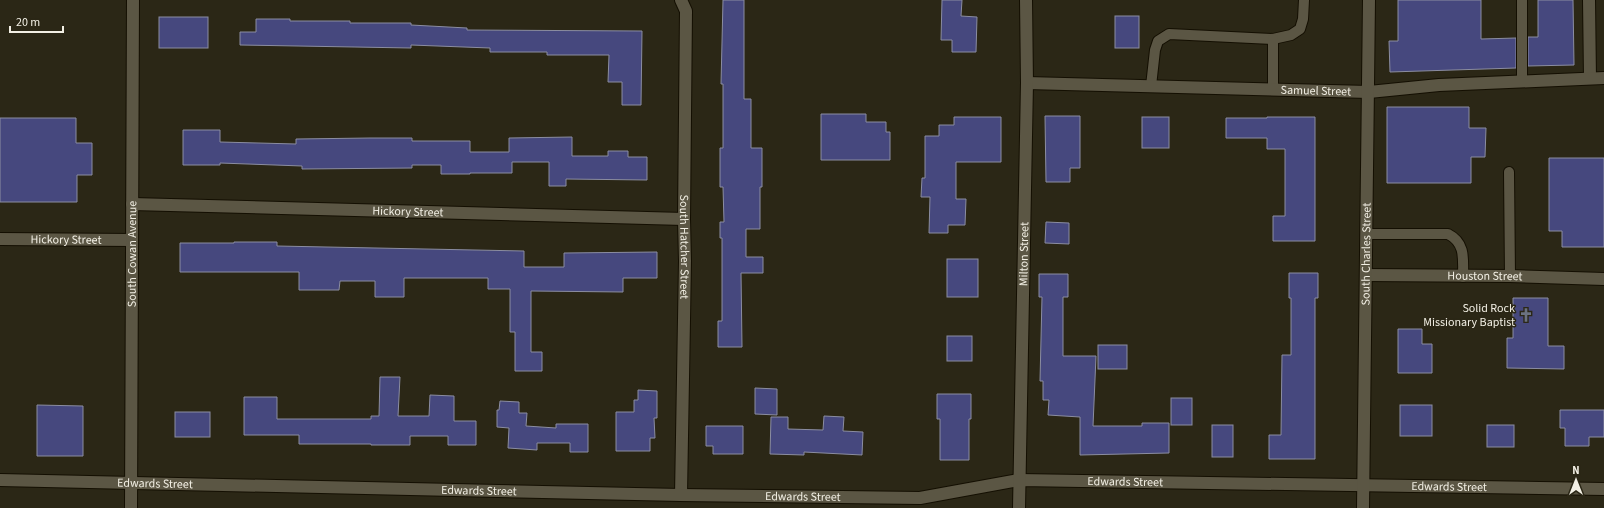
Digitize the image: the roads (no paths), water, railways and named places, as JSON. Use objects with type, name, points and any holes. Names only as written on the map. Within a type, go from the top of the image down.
[{"type":"street","name":"South Cowan Avenue","points":[[131,508],[133,0]]},
{"type":"street","name":"South Hatcher Street","points":[[681,0],[686,10],[685,261],[681,495]]},
{"type":"street","name":"Milton Street","points":[[1019,508],[1027,83],[1026,0]]},
{"type":"street","name":"South Charles Street","points":[[1363,508],[1369,0]]},
{"type":"street","points":[[1589,0],[1590,78]]},
{"type":"street","name":"Samuel Street","points":[[1027,83],[1369,92],[1439,85],[1522,80],[1604,78]]},
{"type":"street","name":"Hickory Street","points":[[132,204],[684,219]]},
{"type":"street","name":"Hickory Street","points":[[0,239],[132,240]]},
{"type":"street","name":"Houston Street","points":[[1366,275],[1463,277],[1510,276],[1604,279]]},
{"type":"street","name":"Edwards Street","points":[[0,480],[681,495],[920,498],[1020,480],[1604,489]]},
{"type":"lane","points":[[1151,86],[1155,50],[1158,41],[1169,34],[1273,39],[1292,35],[1300,29],[1304,19],[1304,0]]},
{"type":"lane","points":[[1522,0],[1522,80]]},
{"type":"lane","points":[[1273,39],[1273,89]]},
{"type":"lane","points":[[1509,172],[1510,276]]},
{"type":"lane","points":[[1367,234],[1448,234],[1454,237],[1461,244],[1463,251],[1463,277]]},
{"type":"place","name":"Solid Rock Missionary Baptist","points":[[1526,315]]}]
